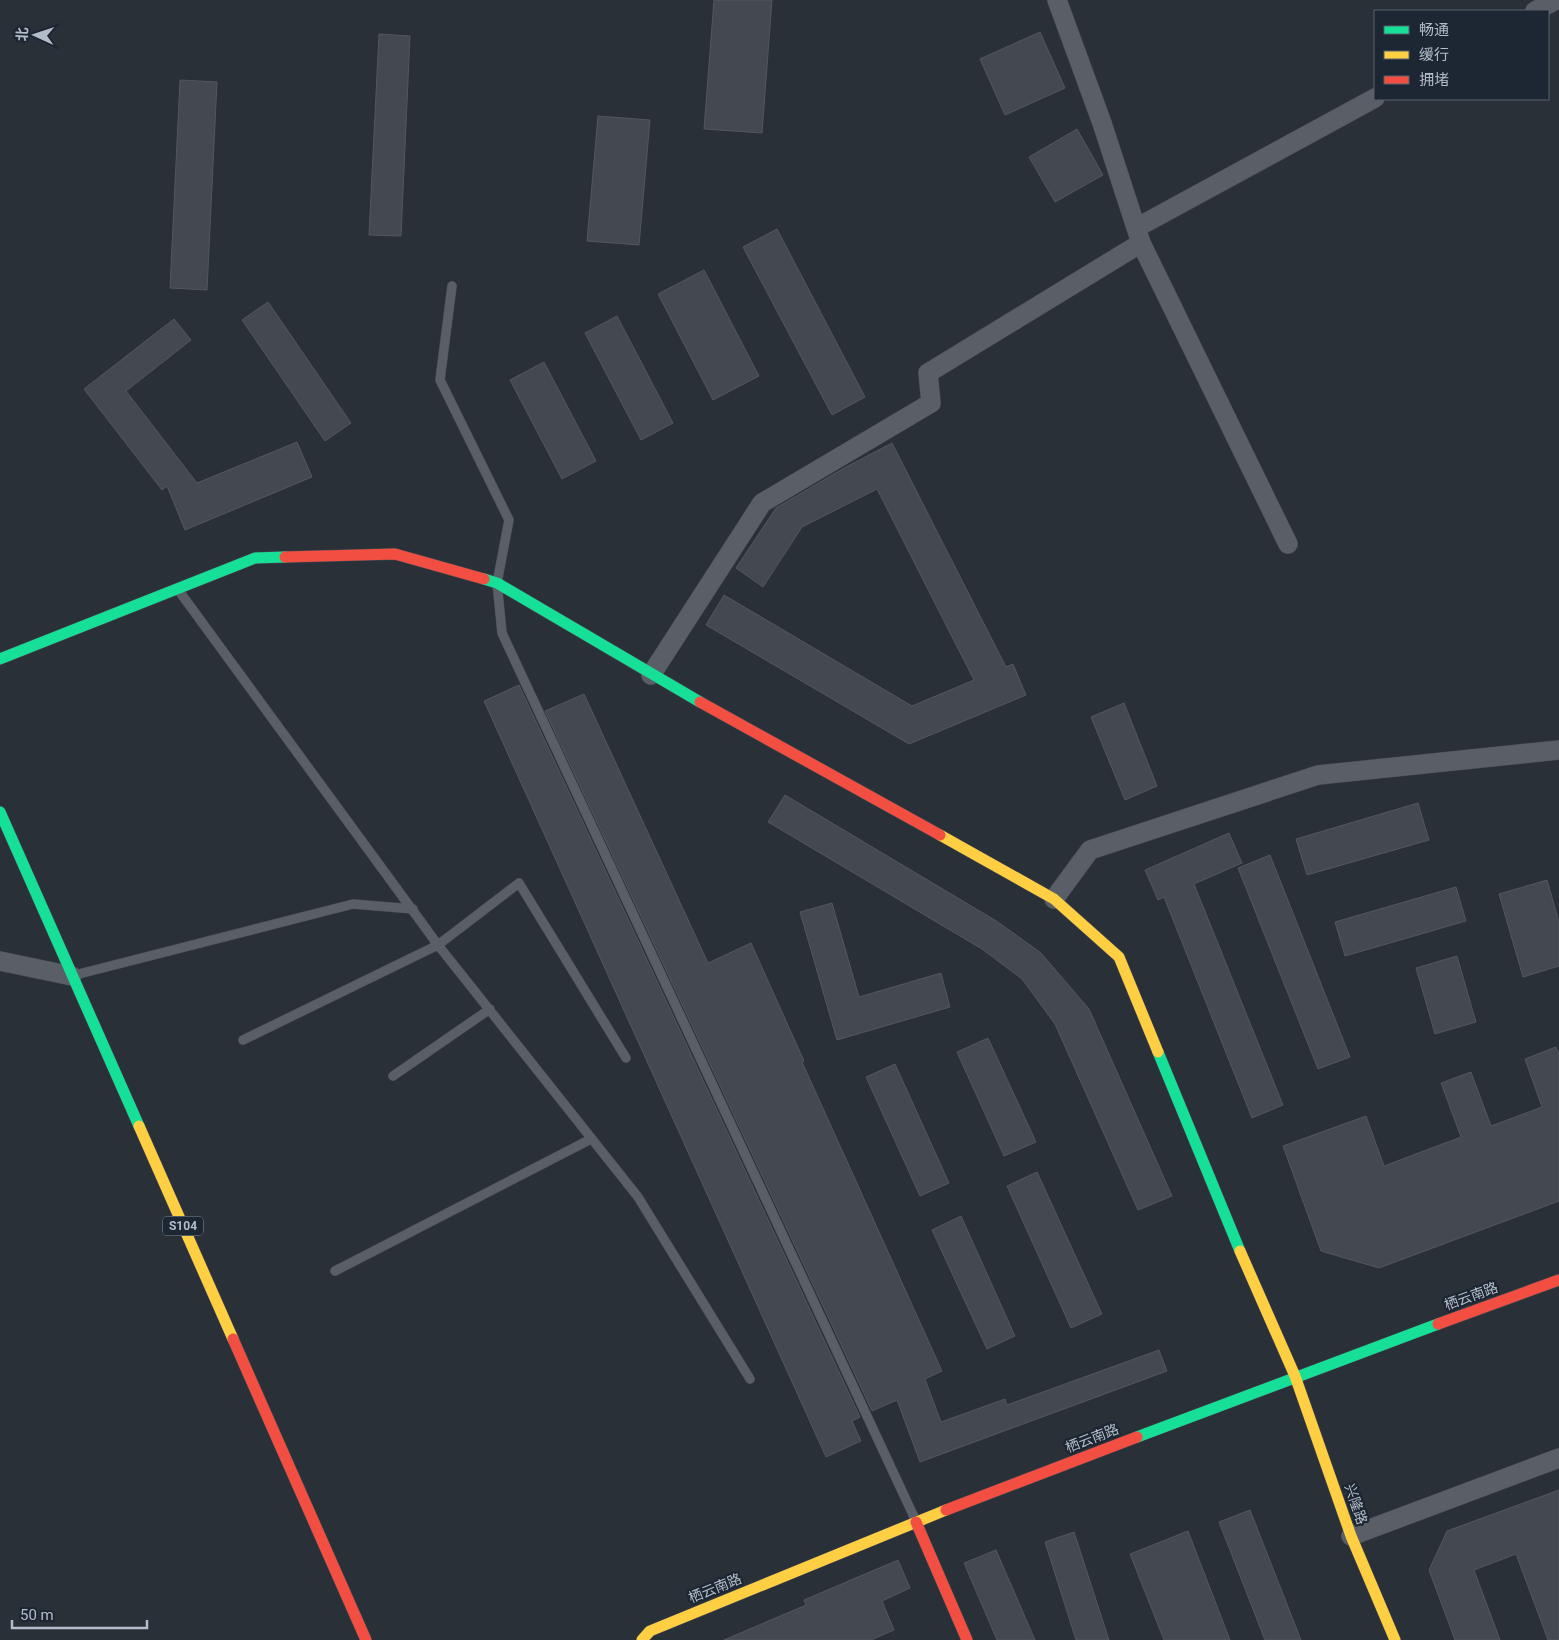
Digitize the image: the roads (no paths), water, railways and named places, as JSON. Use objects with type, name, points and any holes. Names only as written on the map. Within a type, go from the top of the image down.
[{"type":"street","points":[[1057,0],[1102,123],[1138,235],[1288,544]]},
{"type":"street","points":[[1538,10],[1556,0]]},
{"type":"street","points":[[651,675],[762,504],[931,403],[928,373],[1138,235],[1374,99]]},
{"type":"street","name":"兴隆路","points":[[0,659],[255,558],[395,554],[497,583],[651,675],[1054,900],[1119,957],[1295,1376],[1352,1536],[1395,1640]]},
{"type":"street","points":[[1054,900],[1090,850],[1318,775],[1559,750]]},
{"type":"street","name":"S104","points":[[0,812],[366,1640]]},
{"type":"street","points":[[0,961],[72,976]]},
{"type":"street","name":"栖云南路","points":[[642,1640],[650,1631],[916,1522],[1295,1376],[1559,1280]]},
{"type":"street","points":[[1352,1536],[1559,1458]]},
{"type":"street","points":[[916,1522],[967,1640]]},
{"type":"lane","points":[[452,286],[440,380],[509,520],[497,583],[502,633],[916,1522]]},
{"type":"lane","points":[[178,588],[438,945],[638,1197],[750,1379]]},
{"type":"lane","points":[[243,1040],[438,945],[519,883],[626,1058]]},
{"type":"lane","points":[[72,976],[353,904],[413,909]]},
{"type":"lane","points":[[392,1076],[490,1009]]},
{"type":"lane","points":[[335,1271],[592,1138]]}]
